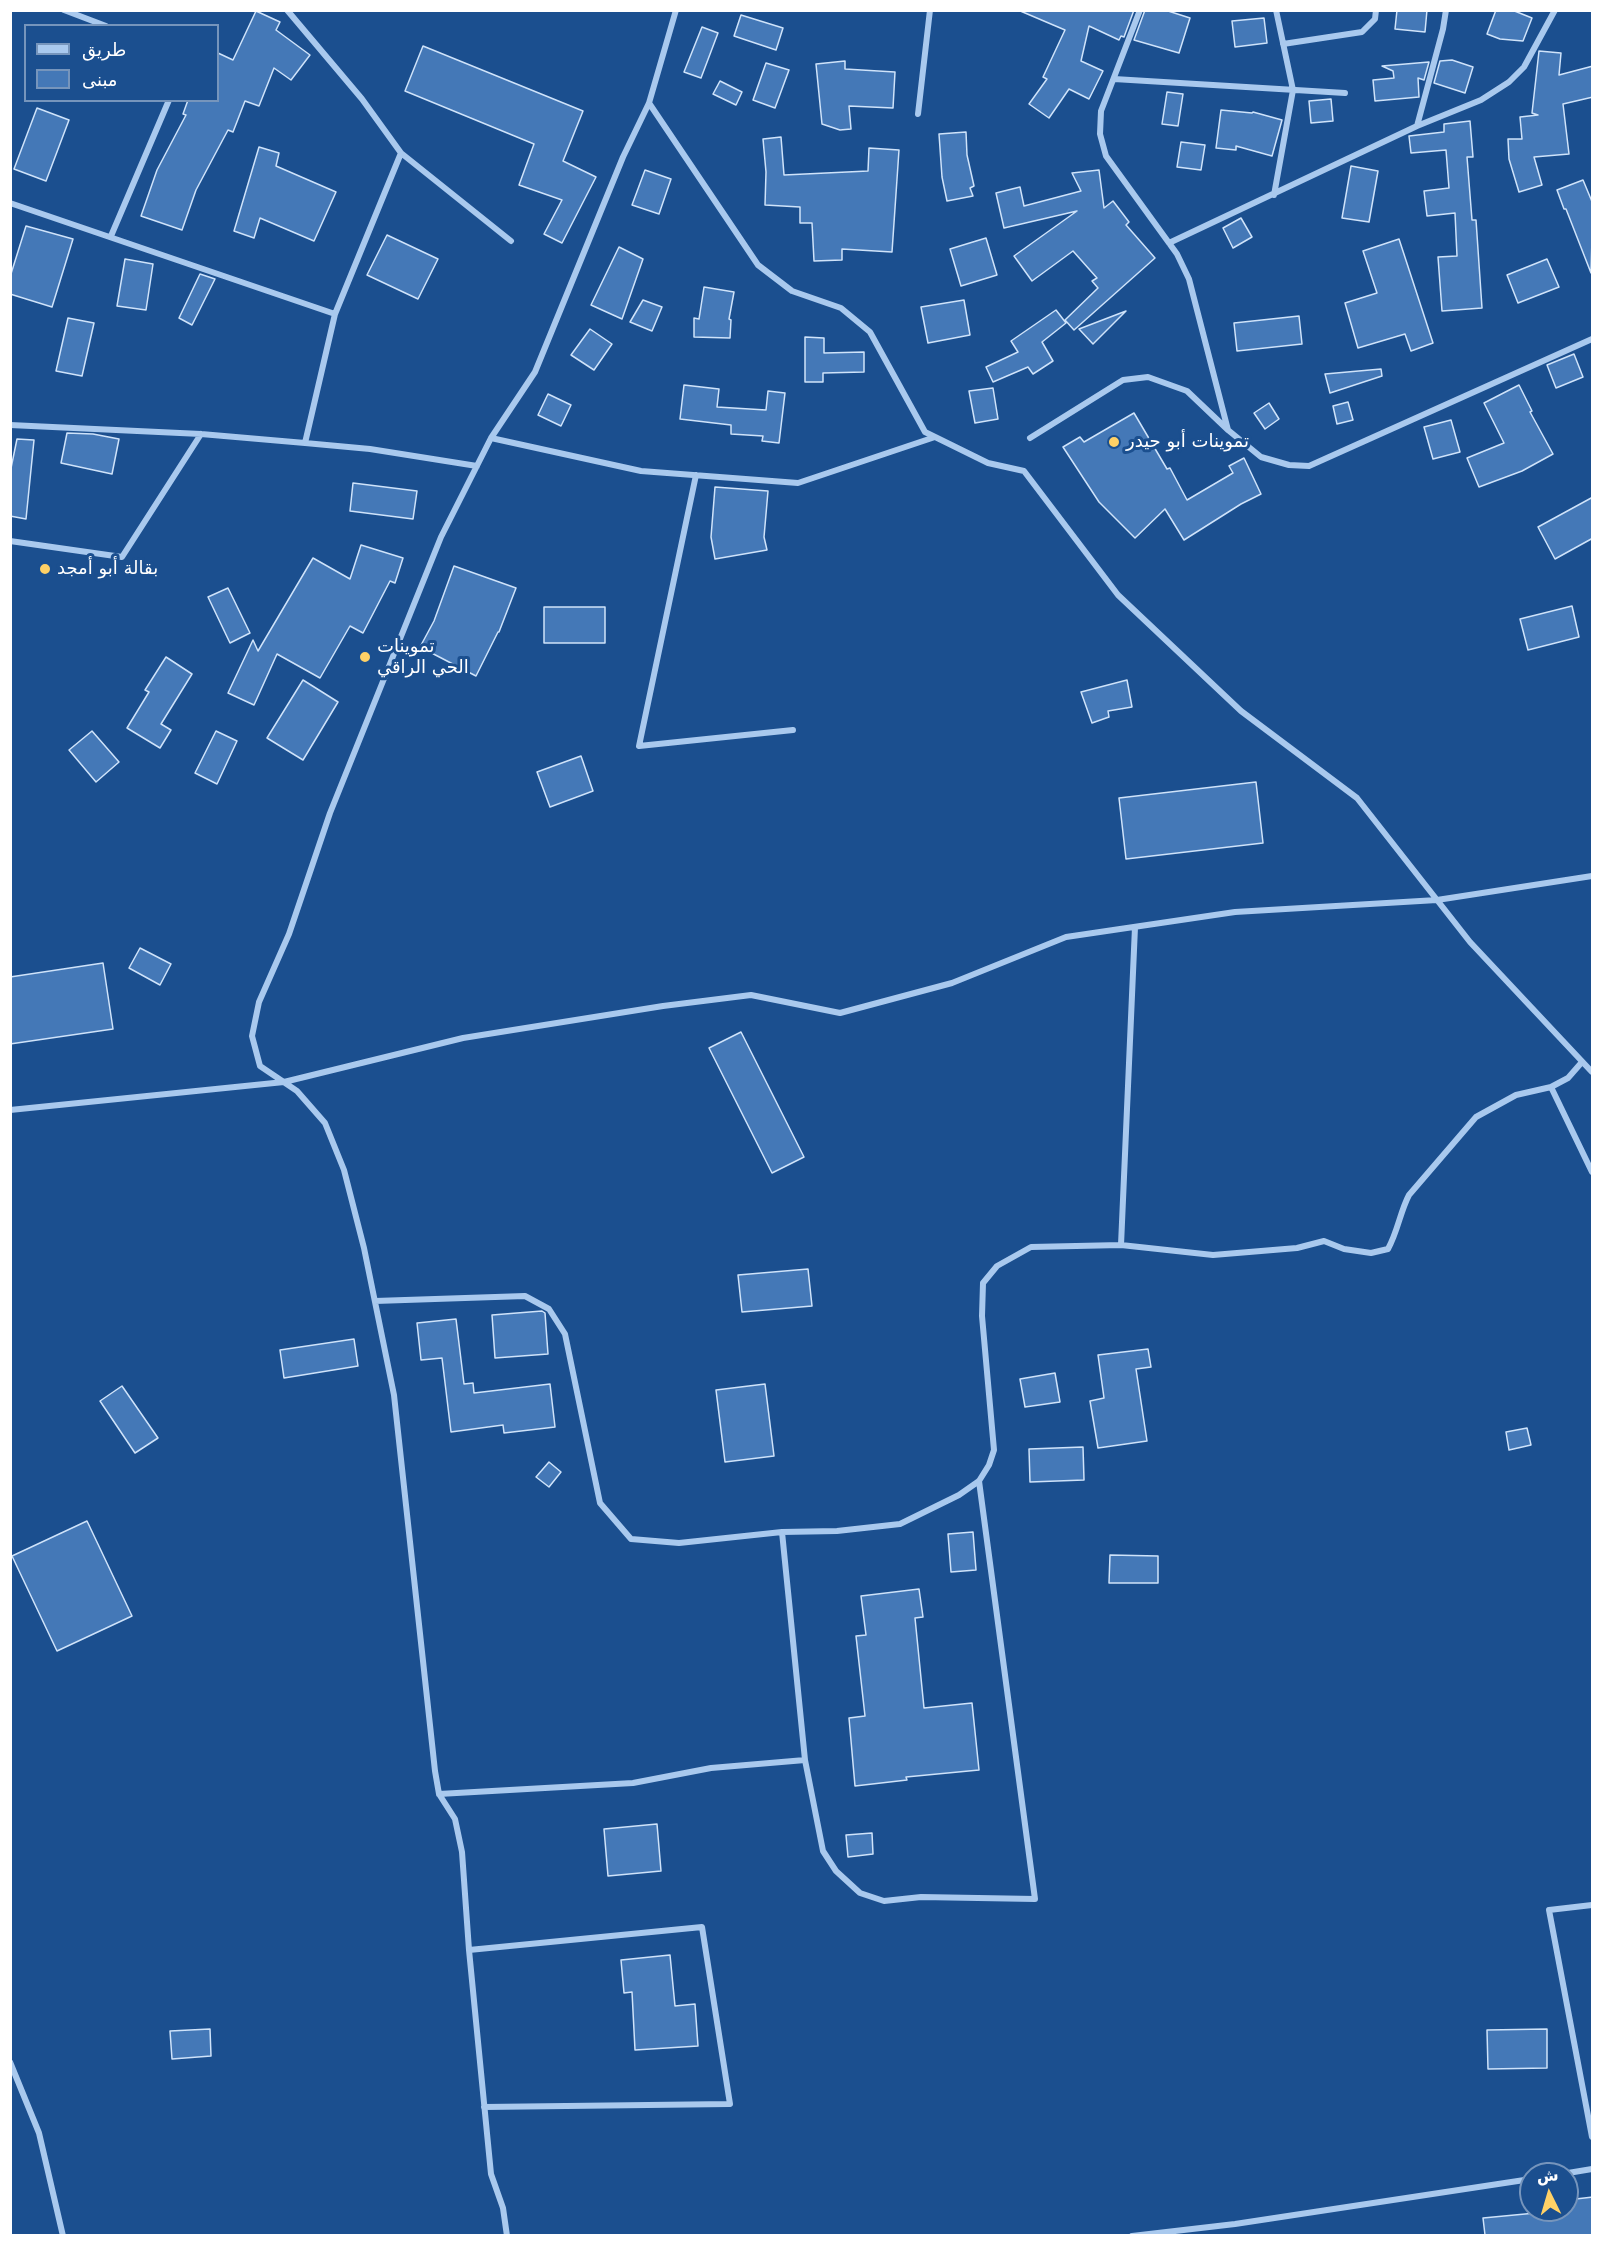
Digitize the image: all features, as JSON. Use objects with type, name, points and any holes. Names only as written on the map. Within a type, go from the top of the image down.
[{"type":"street","points":[[64,10],[101,24]]},
{"type":"street","points":[[287,10],[362,99],[401,153],[511,241]]},
{"type":"street","points":[[507,2235],[503,2208],[491,2174],[469,1950],[462,1852],[455,1819],[439,1794],[394,1395],[375,1301],[344,1170],[325,1123],[297,1091],[261,1066],[252,1036],[259,1002],[289,934],[330,813],[441,537],[491,438],[535,372],[623,157],[649,103],[676,10]]},
{"type":"street","points":[[918,114],[930,10]]},
{"type":"street","points":[[1140,10],[1101,111],[1099,122],[1102,146],[1113,166],[1177,254],[1189,279],[1228,430]]},
{"type":"street","points":[[1274,195],[1293,90],[1276,10]]},
{"type":"street","points":[[1283,44],[1362,32],[1375,19],[1376,10]]},
{"type":"street","points":[[1417,126],[1446,10]]},
{"type":"street","points":[[1169,243],[1417,126],[1481,100],[1509,82],[1524,67],[1555,10]]},
{"type":"street","points":[[1114,79],[1345,93]]},
{"type":"street","points":[[111,236],[168,102]]},
{"type":"street","points":[[649,103],[758,265],[792,291],[841,308],[870,332],[925,432],[988,463],[1024,471],[1118,595],[1241,711],[1357,798],[1470,942],[1593,1072]]},
{"type":"street","points":[[305,443],[335,314],[401,153]]},
{"type":"street","points":[[10,203],[335,314]]},
{"type":"street","points":[[1030,438],[1123,380],[1148,377],[1187,391],[1228,430],[1261,457],[1289,465],[1309,466],[1593,339]]},
{"type":"street","points":[[10,424],[201,434],[305,443],[370,449],[477,466]]},
{"type":"street","points":[[10,541],[122,557],[201,434]]},
{"type":"street","points":[[491,438],[641,471],[798,483],[935,437]]},
{"type":"street","points":[[696,475],[639,746],[793,730]]},
{"type":"street","points":[[10,1110],[284,1082],[463,1038],[707,1000],[751,995],[840,1013],[952,983],[1066,937],[1235,912],[1437,900],[1593,876]]},
{"type":"street","points":[[1121,1245],[1136,927]]},
{"type":"street","points":[[375,1301],[525,1296],[549,1309],[565,1334],[600,1503],[631,1539],[679,1543],[782,1532],[837,1531],[900,1524],[959,1495],[979,1480],[989,1465],[994,1450],[982,1316],[983,1283],[997,1266],[1031,1247],[1121,1245],[1213,1255],[1297,1248],[1324,1241],[1344,1249],[1371,1253],[1388,1249],[1397,1234],[1402,1209],[1409,1195],[1476,1117],[1516,1095],[1551,1087],[1568,1077],[1582,1062]]},
{"type":"street","points":[[1551,1087],[1593,1172]]},
{"type":"street","points":[[782,1532],[805,1760],[823,1851],[836,1871],[860,1893],[884,1901],[921,1897],[1035,1899],[979,1480]]},
{"type":"street","points":[[439,1794],[633,1783],[711,1768],[805,1760]]},
{"type":"street","points":[[1593,1905],[1549,1910],[1593,2138]]},
{"type":"street","points":[[469,1950],[702,1927],[730,2104],[484,2107]]},
{"type":"street","points":[[10,2062],[39,2133],[63,2235]]},
{"type":"street","points":[[1132,2235],[1235,2224],[1519,2181]]},
{"type":"building","points":[[1018,10],[1134,10],[1124,37],[1121,36],[1119,40],[1089,26],[1081,61],[1103,71],[1089,99],[1069,89],[1049,118],[1029,104],[1047,79],[1043,77],[1065,30]]},
{"type":"building","points":[[1145,10],[1165,10],[1190,18],[1179,53],[1134,40]]},
{"type":"building","points":[[1397,10],[1427,10],[1425,32],[1395,29]]},
{"type":"building","points":[[1496,10],[1512,10],[1532,18],[1523,41],[1500,39],[1487,34]]},
{"type":"building","points":[[256,11],[280,22],[276,30],[310,55],[291,80],[274,68],[259,106],[245,101],[233,132],[228,130],[196,190],[182,230],[141,216],[157,170],[186,115],[183,114],[187,102],[219,102],[219,53],[233,60]]},
{"type":"building","points":[[741,15],[783,28],[776,50],[734,36]]},
{"type":"building","points":[[1264,18],[1267,43],[1235,47],[1232,21]]},
{"type":"building","points":[[702,27],[718,33],[701,78],[684,72]]},
{"type":"building","points":[[423,46],[583,111],[563,161],[596,177],[562,243],[544,234],[562,200],[519,185],[534,144],[405,91]]},
{"type":"building","points":[[1539,51],[1561,53],[1559,75],[1593,66],[1593,97],[1563,104],[1569,154],[1534,157],[1542,185],[1519,192],[1509,159],[1508,139],[1522,139],[1520,117],[1538,115],[1532,113]]},
{"type":"building","points":[[1452,60],[1473,67],[1465,93],[1434,83],[1440,61]]},
{"type":"building","points":[[845,61],[845,69],[895,72],[893,108],[849,106],[851,129],[840,130],[822,124],[816,64]]},
{"type":"building","points":[[1429,62],[1424,80],[1418,78],[1419,97],[1375,101],[1373,80],[1394,78],[1393,71],[1382,66]]},
{"type":"building","points":[[766,63],[789,70],[775,108],[753,100]]},
{"type":"building","points":[[720,81],[742,92],[736,105],[713,94]]},
{"type":"building","points":[[1167,92],[1183,94],[1178,126],[1162,124]]},
{"type":"building","points":[[1331,99],[1333,121],[1311,123],[1309,101]]},
{"type":"building","points":[[37,108],[69,120],[46,181],[14,169]]},
{"type":"building","points":[[1221,110],[1253,112],[1282,120],[1272,156],[1236,146],[1236,150],[1216,148]]},
{"type":"building","points":[[1470,121],[1473,157],[1467,157],[1472,220],[1476,220],[1482,308],[1442,311],[1438,257],[1457,256],[1455,213],[1427,216],[1424,191],[1449,188],[1446,150],[1411,153],[1409,136],[1444,132],[1444,124]]},
{"type":"building","points":[[966,132],[967,155],[974,186],[970,188],[973,196],[947,201],[942,177],[939,134]]},
{"type":"building","points":[[781,137],[784,175],[868,171],[869,148],[899,150],[892,252],[842,249],[842,260],[814,261],[812,223],[800,223],[800,207],[765,205],[766,172],[763,139]]},
{"type":"building","points":[[1181,142],[1205,145],[1201,170],[1177,167]]},
{"type":"building","points":[[259,147],[279,153],[276,166],[336,192],[314,241],[260,218],[254,238],[234,231]]},
{"type":"building","points":[[1351,166],[1378,171],[1369,222],[1342,218]]},
{"type":"building","points":[[645,170],[671,179],[659,214],[632,205]]},
{"type":"building","points":[[1099,170],[1104,208],[1113,201],[1129,222],[1126,225],[1155,258],[1074,330],[1065,320],[1098,288],[1092,281],[1097,278],[1073,251],[1032,281],[1014,256],[1077,211],[1004,228],[996,193],[1020,187],[1024,206],[1081,191],[1072,173]]},
{"type":"building","points":[[1583,180],[1593,204],[1591,273],[1557,190]]},
{"type":"building","points":[[1241,218],[1252,237],[1233,248],[1223,228]]},
{"type":"building","points":[[26,226],[73,239],[52,307],[10,294],[10,277]]},
{"type":"building","points":[[387,235],[438,259],[418,299],[367,275]]},
{"type":"building","points":[[986,238],[997,275],[961,286],[950,249]]},
{"type":"building","points":[[1399,239],[1433,343],[1411,351],[1405,334],[1358,348],[1345,303],[1377,293],[1363,251]]},
{"type":"building","points":[[619,247],[643,259],[622,319],[591,305]]},
{"type":"building","points":[[125,259],[153,264],[146,310],[117,306]]},
{"type":"building","points":[[1547,259],[1559,287],[1518,303],[1507,275]]},
{"type":"building","points":[[200,274],[215,279],[192,325],[179,318]]},
{"type":"building","points":[[704,287],[734,292],[729,319],[731,320],[730,338],[694,337],[694,318],[699,319]]},
{"type":"building","points":[[643,300],[662,307],[652,331],[630,322]]},
{"type":"building","points":[[964,300],[970,335],[928,343],[921,307]]},
{"type":"building","points":[[1056,310],[1066,323],[1042,342],[1053,361],[1033,374],[1028,367],[993,382],[986,367],[1018,352],[1011,341]]},
{"type":"building","points":[[1126,311],[1093,344],[1079,329]]},
{"type":"building","points":[[1299,316],[1302,344],[1237,351],[1234,323]]},
{"type":"building","points":[[68,318],[94,323],[82,376],[56,371]]},
{"type":"building","points":[[590,329],[612,344],[594,370],[571,355]]},
{"type":"building","points":[[805,337],[824,338],[824,353],[864,352],[864,372],[823,373],[823,382],[805,382]]},
{"type":"building","points":[[1574,354],[1583,377],[1556,388],[1547,365]]},
{"type":"building","points":[[1381,369],[1382,376],[1330,393],[1325,374]]},
{"type":"building","points":[[684,385],[719,389],[717,407],[766,410],[768,391],[785,393],[779,443],[762,441],[763,436],[731,434],[731,425],[680,419]]},
{"type":"building","points":[[1519,385],[1532,411],[1530,412],[1553,454],[1522,471],[1479,487],[1467,458],[1504,443],[1484,403]]},
{"type":"building","points":[[993,388],[998,419],[975,423],[969,391]]},
{"type":"building","points":[[548,394],[571,405],[561,426],[538,415]]},
{"type":"building","points":[[1348,402],[1353,420],[1337,424],[1333,406]]},
{"type":"building","points":[[1269,403],[1279,419],[1265,429],[1254,413]]},
{"type":"building","points":[[1134,413],[1167,469],[1170,468],[1187,500],[1233,473],[1229,466],[1244,458],[1261,494],[1184,540],[1165,509],[1135,538],[1099,502],[1063,447],[1080,437],[1084,442]]},
{"type":"building","points":[[1451,420],[1460,452],[1433,459],[1424,427]]},
{"type":"building","points":[[67,433],[93,434],[119,439],[112,474],[61,463]]},
{"type":"building","points":[[17,439],[34,440],[26,519],[10,516],[10,473]]},
{"type":"building","points":[[353,483],[417,491],[413,519],[350,511]]},
{"type":"building","points":[[715,487],[768,491],[764,537],[767,550],[715,559],[711,537]]},
{"type":"building","points":[[1593,497],[1593,538],[1555,559],[1538,527]]},
{"type":"building","points":[[361,545],[403,558],[395,583],[390,581],[363,633],[350,626],[320,678],[277,654],[254,705],[228,693],[253,640],[258,651],[313,558],[350,579]]},
{"type":"building","points":[[454,566],[516,588],[499,632],[476,676],[420,647],[434,621]]},
{"type":"building","points":[[228,588],[250,633],[230,643],[208,597]]},
{"type":"building","points":[[1572,606],[1579,637],[1528,650],[1520,619]]},
{"type":"building","points":[[544,607],[605,607],[605,643],[544,643]]},
{"type":"building","points":[[166,657],[192,674],[161,724],[171,730],[160,748],[127,728],[149,692],[145,690]]},
{"type":"building","points":[[303,680],[338,702],[303,760],[267,738]]},
{"type":"building","points":[[1127,680],[1132,707],[1108,711],[1109,717],[1092,723],[1081,692]]},
{"type":"building","points":[[92,731],[119,762],[96,782],[69,750]]},
{"type":"building","points":[[216,731],[237,741],[217,784],[195,773]]},
{"type":"building","points":[[581,756],[593,791],[550,807],[537,772]]},
{"type":"building","points":[[1256,782],[1263,843],[1126,859],[1119,798]]},
{"type":"building","points":[[140,948],[171,964],[160,985],[129,968]]},
{"type":"building","points":[[103,963],[113,1029],[10,1044],[10,977]]},
{"type":"building","points":[[741,1032],[804,1157],[772,1173],[709,1048]]},
{"type":"building","points":[[808,1269],[812,1306],[742,1312],[738,1275]]},
{"type":"building","points":[[542,1311],[545,1313],[548,1354],[495,1358],[492,1315]]},
{"type":"building","points":[[456,1319],[464,1384],[473,1383],[474,1393],[550,1384],[555,1427],[504,1433],[503,1425],[451,1432],[442,1358],[421,1360],[417,1323]]},
{"type":"building","points":[[354,1339],[358,1366],[284,1378],[280,1350]]},
{"type":"building","points":[[1148,1349],[1151,1367],[1136,1369],[1147,1441],[1098,1448],[1090,1401],[1104,1398],[1098,1355]]},
{"type":"building","points":[[1055,1373],[1060,1402],[1025,1407],[1020,1379]]},
{"type":"building","points":[[765,1384],[774,1456],[725,1462],[716,1390]]},
{"type":"building","points":[[122,1386],[158,1438],[135,1453],[100,1401]]},
{"type":"building","points":[[1527,1428],[1531,1445],[1509,1450],[1506,1432]]},
{"type":"building","points":[[1083,1447],[1084,1480],[1030,1482],[1029,1449]]},
{"type":"building","points":[[549,1462],[561,1472],[549,1487],[536,1477]]},
{"type":"building","points":[[87,1521],[132,1616],[57,1651],[12,1556]]},
{"type":"building","points":[[973,1532],[976,1570],[951,1572],[948,1534]]},
{"type":"building","points":[[1110,1555],[1158,1556],[1158,1583],[1109,1583]]},
{"type":"building","points":[[919,1589],[923,1617],[915,1618],[924,1708],[972,1703],[979,1770],[906,1777],[907,1780],[855,1786],[849,1718],[865,1716],[856,1636],[866,1635],[861,1596]]},
{"type":"building","points":[[657,1824],[661,1871],[608,1876],[604,1829]]},
{"type":"building","points":[[872,1833],[873,1854],[848,1857],[846,1835]]},
{"type":"building","points":[[670,1955],[675,2006],[695,2004],[698,2046],[635,2050],[632,1992],[624,1993],[621,1960]]},
{"type":"building","points":[[210,2029],[211,2056],[172,2059],[170,2031]]},
{"type":"building","points":[[1547,2029],[1547,2068],[1488,2069],[1487,2030]]},
{"type":"building","points":[[1593,2197],[1593,2235],[1485,2235],[1483,2218],[1519,2215],[1519,2222],[1579,2222],[1579,2199]]},
{"type":"place","name":"تموينات أبو حيدر","points":[[1114,442]]},
{"type":"place","name":"بقالة أبو أمجد","points":[[45,569]]},
{"type":"place","name":"تموينات الحي الراقي","points":[[365,657]]}]
